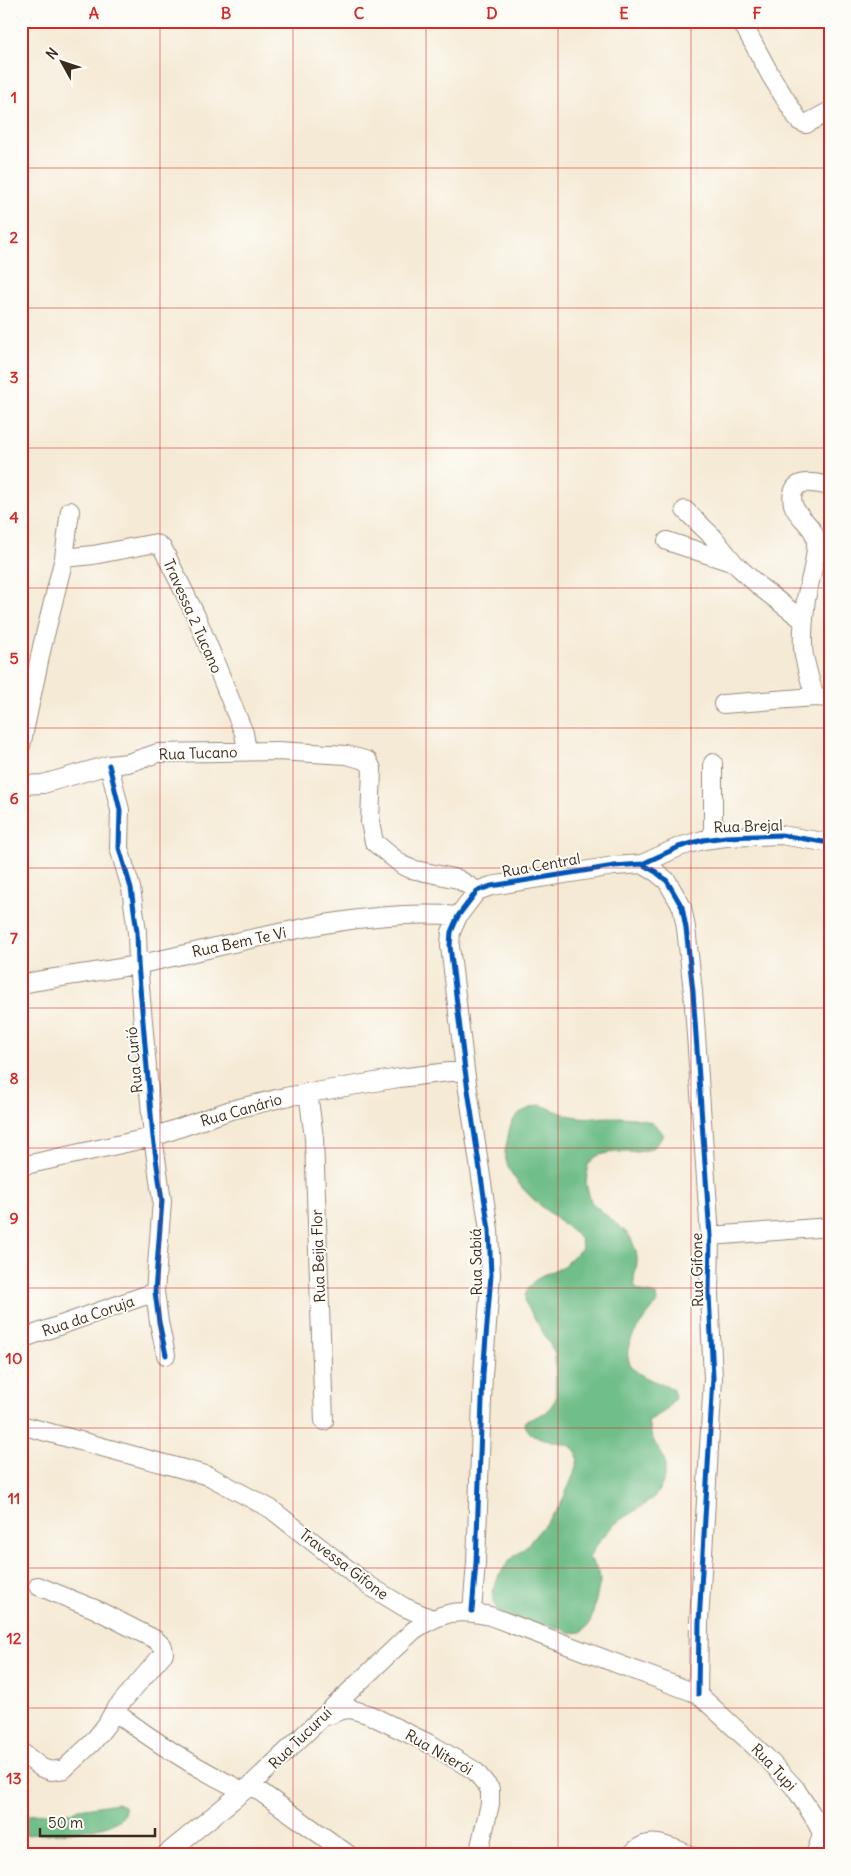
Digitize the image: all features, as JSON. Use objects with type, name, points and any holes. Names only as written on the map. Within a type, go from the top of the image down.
[{"type":"street","points":[[739,21],[745,28],[771,76],[799,121],[810,124],[830,112]]},
{"type":"street","points":[[723,704],[822,698],[804,657],[804,621],[816,544],[815,534],[811,526],[795,510],[792,494],[802,483],[830,486]]},
{"type":"street","points":[[685,510],[713,537],[734,563],[760,587],[804,621]]},
{"type":"street","points":[[21,746],[42,647],[64,558],[70,511]]},
{"type":"street","points":[[667,541],[734,563]]},
{"type":"street","name":"Travessa 2 Tucano","points":[[64,558],[151,544],[159,545],[163,549],[196,616],[244,733],[247,751]]},
{"type":"street","name":"Rua Tucano","points":[[21,785],[43,784],[109,765],[128,763],[158,753],[277,751],[347,755],[368,761],[372,769],[370,822],[374,842],[402,865],[411,869],[458,879],[477,891]]},
{"type":"street","points":[[713,763],[713,839]]},
{"type":"street","name":"Rua Curió","points":[[109,765],[120,810],[119,848],[130,888],[137,932],[153,1137],[162,1201],[155,1292],[166,1355]]},
{"type":"street","name":"Rua Brejal","points":[[642,864],[679,847],[713,839],[780,835],[830,843]]},
{"type":"street","name":"Rua Central","points":[[477,891],[491,886],[579,871],[642,864]]},
{"type":"street","name":"Rua Gifone","points":[[642,864],[667,881],[682,907],[686,928],[693,992],[710,1236],[709,1294],[713,1378],[700,1614],[698,1694]]},
{"type":"street","points":[[458,916],[477,891]]},
{"type":"street","name":"Rua Bem Te Vi","points":[[21,984],[138,964],[290,930],[366,919],[437,914],[458,916]]},
{"type":"street","name":"Rua Sabiá","points":[[458,916],[451,932],[450,946],[465,1070],[489,1230],[491,1275],[483,1374],[476,1563],[472,1611]]},
{"type":"street","name":"Rua Canário","points":[[21,1166],[153,1137],[231,1110],[308,1092],[465,1070]]},
{"type":"street","name":"Rua Beija Flor","points":[[308,1092],[314,1138],[324,1421]]},
{"type":"street","points":[[710,1236],[830,1227]]},
{"type":"street","name":"Rua da Coruja","points":[[21,1339],[155,1292]]},
{"type":"street","name":"Travessa Gifone","points":[[21,1425],[209,1476],[271,1509],[368,1585],[404,1606],[432,1618]]},
{"type":"street","points":[[21,1752],[42,1768],[51,1771],[64,1769],[92,1743],[107,1724],[114,1711],[164,1653],[163,1647],[156,1640],[95,1609],[38,1586]]},
{"type":"street","points":[[432,1618],[452,1611],[472,1611],[490,1616],[698,1694]]},
{"type":"street","name":"Rua Tucuruí","points":[[165,1855],[247,1788],[401,1641],[432,1618]]},
{"type":"street","name":"Rua Tupi","points":[[698,1694],[765,1756],[795,1788],[818,1825],[823,1850]]},
{"type":"street","name":"Rua Niterói","points":[[321,1718],[342,1710],[351,1709],[359,1711],[432,1745],[475,1771],[490,1789],[490,1804],[478,1855]]},
{"type":"street","points":[[114,1711],[140,1731],[205,1772],[247,1788],[348,1855]]},
{"type":"street","points":[[630,1855],[641,1845],[652,1842],[660,1843],[690,1855]]},
{"type":"green space","points":[[541,1105],[573,1116],[588,1118],[637,1118],[657,1126],[663,1134],[658,1143],[652,1148],[644,1151],[600,1155],[588,1165],[586,1184],[591,1202],[629,1235],[637,1255],[634,1278],[635,1286],[641,1291],[656,1295],[657,1303],[636,1330],[631,1340],[628,1350],[629,1360],[634,1369],[645,1377],[673,1389],[675,1398],[665,1411],[648,1421],[654,1442],[665,1463],[665,1475],[662,1484],[652,1498],[612,1527],[591,1553],[589,1558],[599,1572],[600,1582],[592,1617],[589,1625],[581,1632],[572,1633],[549,1625],[529,1623],[502,1615],[493,1603],[493,1592],[499,1575],[509,1561],[525,1548],[560,1506],[574,1474],[578,1459],[576,1451],[569,1445],[533,1436],[524,1422],[547,1412],[556,1399],[555,1353],[525,1302],[526,1291],[537,1278],[563,1266],[582,1248],[581,1240],[575,1233],[532,1198],[513,1176],[507,1165],[505,1151],[509,1130],[514,1119],[528,1109]]},
{"type":"green space","points":[[117,1803],[124,1806],[124,1814],[118,1820],[107,1825],[93,1829],[60,1833],[21,1835],[21,1816],[44,1813],[71,1813],[79,1809]]},
{"type":"cycle path","points":[[109,765],[120,810],[119,848],[131,888],[137,932],[153,1137],[162,1201],[155,1292],[166,1355]]},
{"type":"cycle path","points":[[472,1611],[476,1563],[483,1374],[491,1275],[489,1230],[465,1070],[450,946],[451,932],[458,916],[477,891],[491,886],[614,866],[642,864],[679,847],[703,840],[726,837],[781,835],[830,843]]},
{"type":"cycle path","points":[[642,864],[667,881],[682,907],[686,928],[693,992],[710,1236],[709,1294],[713,1378],[699,1623],[698,1694]]}]
